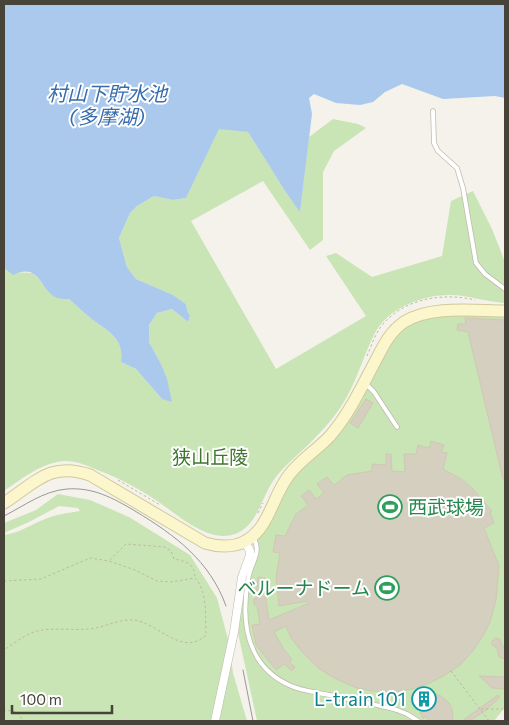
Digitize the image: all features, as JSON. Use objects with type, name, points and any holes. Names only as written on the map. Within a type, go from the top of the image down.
[{"type":"street","points":[[4,504],[46,474],[57,471],[74,471],[90,475],[205,543],[217,546],[230,546],[249,539],[264,524],[278,492],[288,476],[331,434],[344,416],[390,335],[410,319],[420,315],[436,312],[505,311]]},
{"type":"street","points":[[216,721],[234,632],[242,577],[250,555],[249,539]]},
{"type":"lane","points":[[433,111],[434,143],[438,151],[457,168],[464,188],[476,264],[485,274],[505,289]]},
{"type":"lane","points":[[364,382],[374,392],[397,427]]},
{"type":"lane","points":[[249,539],[257,543],[258,550],[248,579],[245,607],[247,633],[252,651],[264,667],[279,679],[300,689],[397,710],[418,721]]},
{"type":"path","points":[[366,359],[379,330],[389,318],[404,308],[423,300],[453,296],[480,302]]},
{"type":"path","points":[[113,478],[150,498],[166,510]]},
{"type":"path","points":[[257,516],[263,503]]},
{"type":"path","points":[[4,650],[34,632],[96,628],[132,619],[148,624],[173,639],[186,643],[200,640],[206,634],[204,598],[198,581],[195,578],[193,566],[186,561],[174,559],[172,551],[165,547],[126,544],[109,561]]},
{"type":"path","points":[[4,581],[41,579],[90,558],[109,561],[135,570],[157,581],[171,582],[195,578]]},
{"type":"path","points":[[452,670],[489,721]]},
{"type":"path","points":[[480,709],[505,709]]},
{"type":"path","points":[[4,713],[5,711],[14,710],[19,713],[22,721]]},
{"type":"green space","name":"狭山丘陵","points":[[333,119],[358,124],[366,128],[334,151],[323,172],[323,240],[310,250],[263,181],[191,221],[276,369],[366,316],[326,256],[336,253],[372,277],[442,256],[451,201],[473,191],[492,229],[505,262],[505,303],[456,295],[428,297],[397,310],[388,317],[381,324],[370,342],[346,399],[336,414],[319,434],[280,472],[249,525],[235,534],[213,535],[203,531],[126,483],[87,466],[72,462],[62,461],[50,464],[29,474],[4,491],[4,268],[10,272],[33,273],[48,290],[57,296],[69,299],[110,332],[118,341],[121,362],[136,369],[162,399],[161,364],[149,342],[149,325],[157,313],[172,309],[188,322],[190,316],[186,304],[173,295],[136,279],[127,267],[119,238],[130,213],[137,206],[154,196],[173,200],[186,198],[219,128],[248,132],[285,191],[300,211],[309,137]]},
{"type":"green space","name":"西武球場","points":[[441,315],[505,315],[505,707],[494,721],[257,721],[238,633],[240,598],[253,551],[282,490],[326,444],[388,345],[402,328],[420,318]]},
{"type":"green space","points":[[58,494],[90,500],[129,517],[190,555],[217,598],[229,643],[233,673],[247,721],[4,721],[4,535],[20,531],[49,517],[80,511],[78,508],[59,506],[4,533],[4,523],[36,510]]},
{"type":"water","name":"村山下貯水池 (多摩湖)","points":[[4,4],[505,4],[505,98],[495,96],[443,99],[402,84],[385,92],[373,102],[360,105],[336,103],[314,94],[309,98],[312,114],[300,212],[248,132],[219,129],[186,198],[173,200],[154,196],[137,206],[130,213],[119,238],[127,267],[136,279],[173,295],[186,304],[190,316],[188,322],[172,309],[157,313],[149,325],[149,342],[167,379],[172,402],[162,399],[136,369],[121,362],[120,347],[114,336],[69,299],[57,298],[51,294],[34,274],[22,272],[13,275],[4,268]]},
{"type":"building","points":[[465,318],[505,320],[505,479],[503,479],[468,332],[457,330],[458,324],[466,324]]},
{"type":"building","points":[[366,399],[373,403],[358,428],[350,423]]},
{"type":"building","name":"ベルーナドーム","points":[[431,441],[444,445],[441,452],[447,453],[443,469],[463,480],[492,511],[490,512],[494,523],[484,528],[499,566],[496,600],[490,622],[483,636],[460,665],[430,683],[412,689],[392,692],[372,691],[359,689],[334,678],[318,668],[291,638],[286,626],[274,632],[292,660],[289,662],[295,667],[292,671],[284,664],[276,670],[256,645],[252,625],[260,624],[257,605],[254,605],[254,599],[256,599],[258,577],[265,578],[263,594],[265,594],[269,620],[309,603],[308,601],[279,606],[276,578],[280,553],[273,552],[276,535],[285,536],[296,514],[308,505],[301,496],[309,490],[316,499],[324,493],[317,484],[327,477],[334,485],[347,475],[372,471],[372,464],[386,465],[386,454],[391,454],[392,471],[405,472],[404,454],[416,454],[418,445],[429,448]]},
{"type":"building","points":[[495,638],[500,639],[502,646],[505,647],[505,659],[499,657],[497,648],[492,645],[492,641]]},
{"type":"building","points":[[479,676],[505,677],[505,689],[492,688]]},
{"type":"building","points":[[433,693],[441,696],[449,703],[452,709],[453,721],[429,721],[425,716],[423,719],[420,712],[432,703],[428,702]]},
{"type":"building","points":[[498,695],[500,697],[485,711],[469,721],[462,721]]},
{"type":"tram line","points":[[4,516],[42,496],[58,490],[76,489],[102,494],[150,520],[190,551],[211,576],[226,606]]},
{"type":"tram line","points":[[243,670],[253,721]]},
{"type":"place","name":"西武球場","points":[[390,507]]},
{"type":"place","name":"ベルーナドーム","points":[[387,588]]},
{"type":"place","name":"L-train 101","points":[[424,699]]}]
